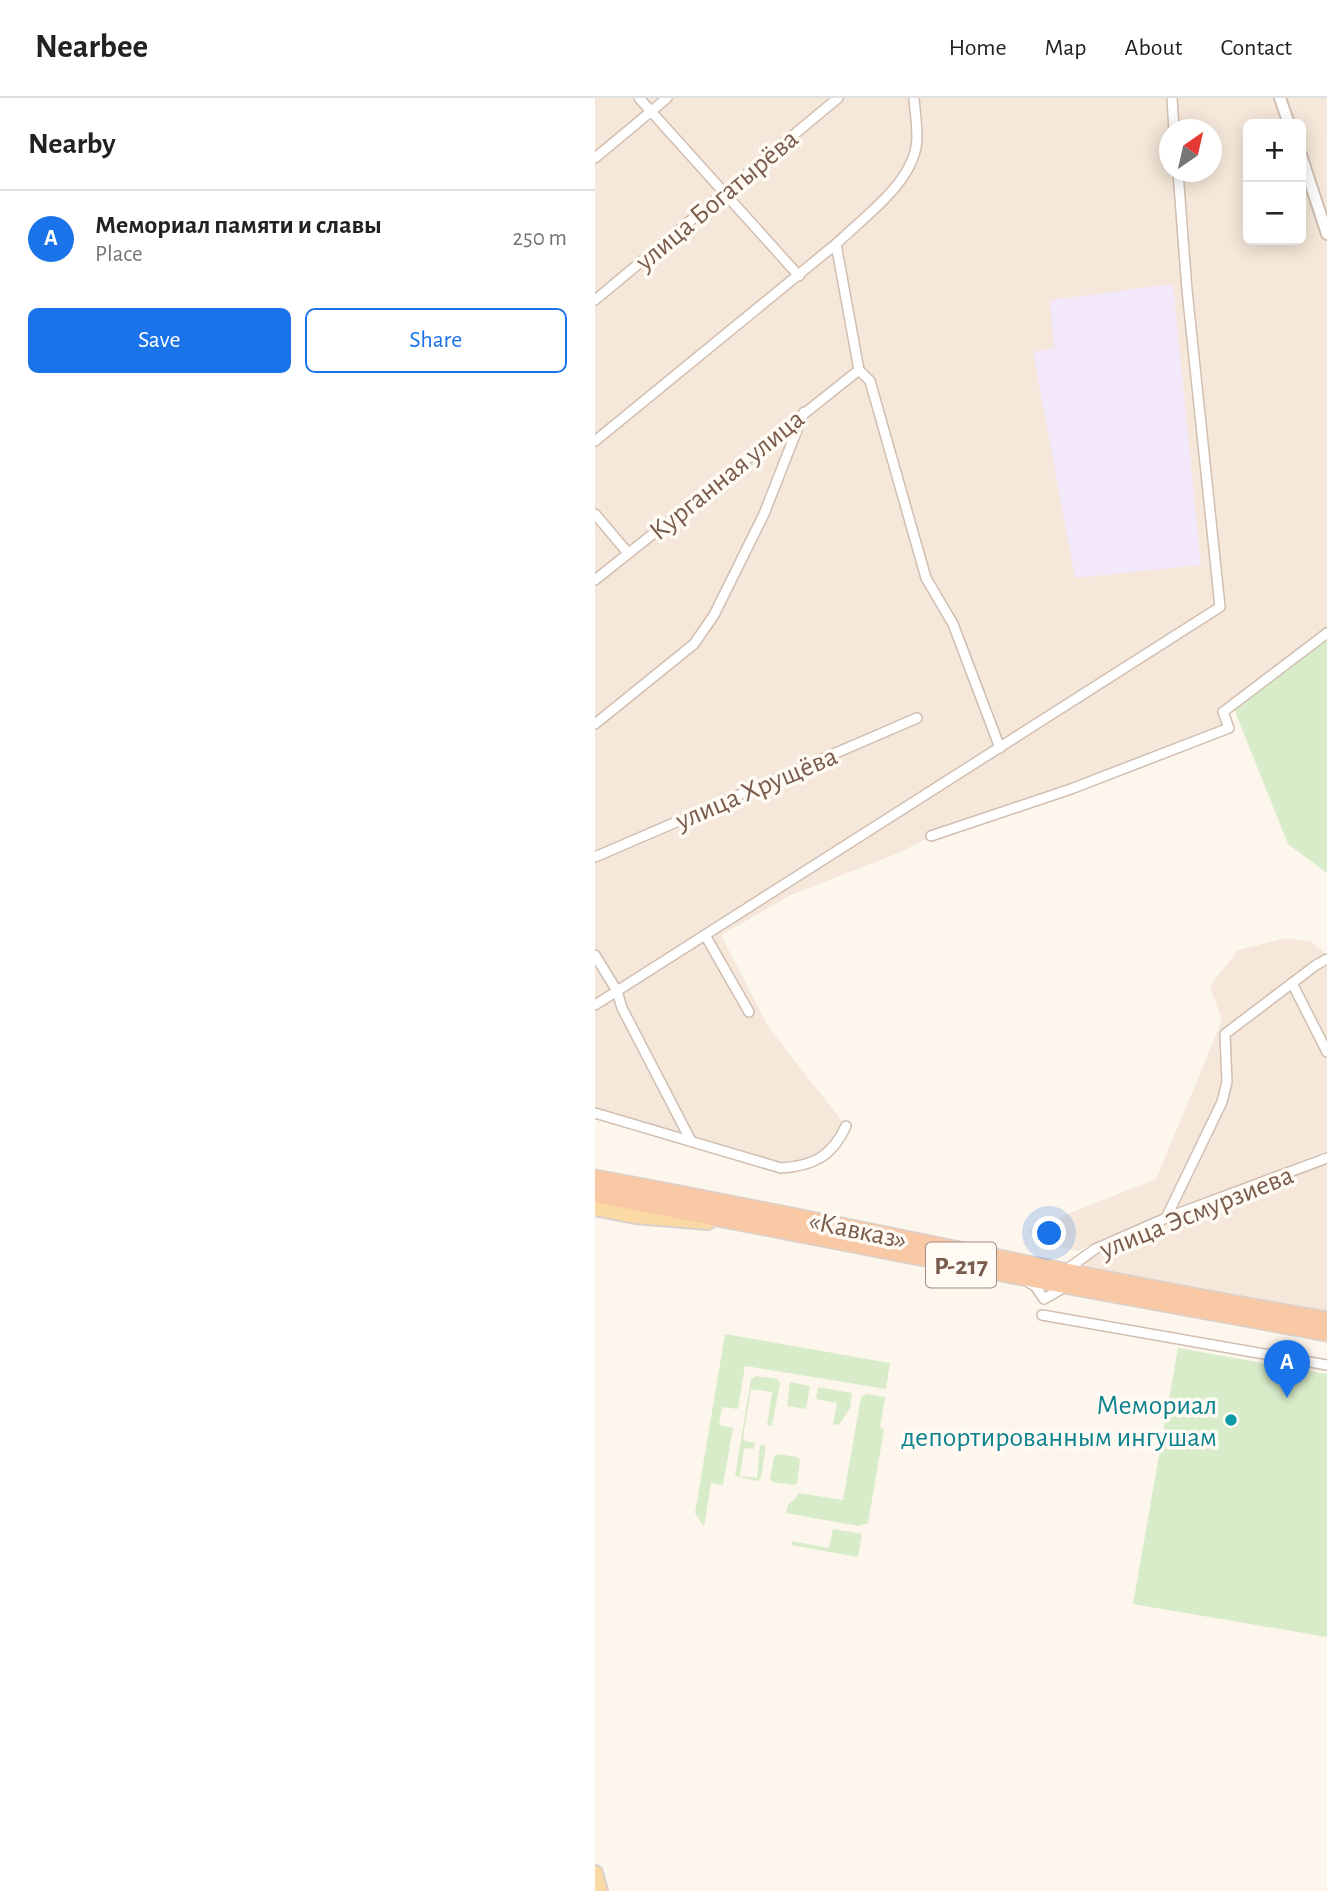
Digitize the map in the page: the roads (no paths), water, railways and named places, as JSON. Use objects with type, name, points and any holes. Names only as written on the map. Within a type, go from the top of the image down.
[{"type":"highway","name":"«Кавказ»","points":[[595,1178],[763,1209],[1062,1272],[1323,1317]]},
{"type":"highway","name":"«Кавказ»","points":[[595,1194],[1327,1333]]},
{"type":"main road","name":"Р-217","points":[[595,1170],[763,1209]]},
{"type":"main road","name":"Р-217","points":[[595,1208],[635,1216],[771,1227]]},
{"type":"main road","points":[[595,1873],[600,1891]]},
{"type":"street","points":[[639,98],[799,276]]},
{"type":"street","points":[[595,158],[667,98]]},
{"type":"street","name":"улица Богатырёва","points":[[595,300],[838,98]]},
{"type":"street","points":[[595,441],[799,276],[896,187],[911,166],[917,139],[913,98]]},
{"type":"street","points":[[1172,98],[1173,119]]},
{"type":"street","points":[[1280,98],[1287,119]]},
{"type":"street","points":[[1306,170],[1327,234]]},
{"type":"street","points":[[595,1005],[1220,607],[1187,290],[1179,182]]},
{"type":"street","points":[[836,244],[859,370],[870,381],[926,578],[953,624],[1000,748]]},
{"type":"street","name":"Курганная улица","points":[[595,580],[859,370]]},
{"type":"street","points":[[595,724],[694,644],[714,615],[764,514],[804,412]]},
{"type":"street","points":[[595,514],[628,553]]},
{"type":"street","points":[[931,836],[1071,789],[1229,728],[1223,712],[1327,633]]},
{"type":"street","name":"улица Хрущёва","points":[[595,857],[917,718]]},
{"type":"street","points":[[705,935],[749,1012]]},
{"type":"street","points":[[595,955],[617,991],[622,1008],[689,1139]]},
{"type":"street","points":[[1166,1218],[1222,1102],[1227,1082],[1225,1034],[1315,965],[1327,959]]},
{"type":"street","points":[[1292,983],[1327,1052]]},
{"type":"street","points":[[595,1113],[781,1168],[802,1167],[824,1157],[839,1141],[846,1126]]},
{"type":"street","name":"улица Эсмурзиева","points":[[1089,1277],[1084,1268],[1084,1258],[1095,1249],[1166,1218],[1327,1158]]},
{"type":"street","points":[[1062,1272],[1084,1258]]},
{"type":"street","points":[[1042,1315],[1327,1366]]},
{"type":"place","name":"Мемориал памяти и славы","points":[[1287,1398]]},
{"type":"place","name":"Мемориал депортированным ингушам","points":[[1231,1420]]}]
